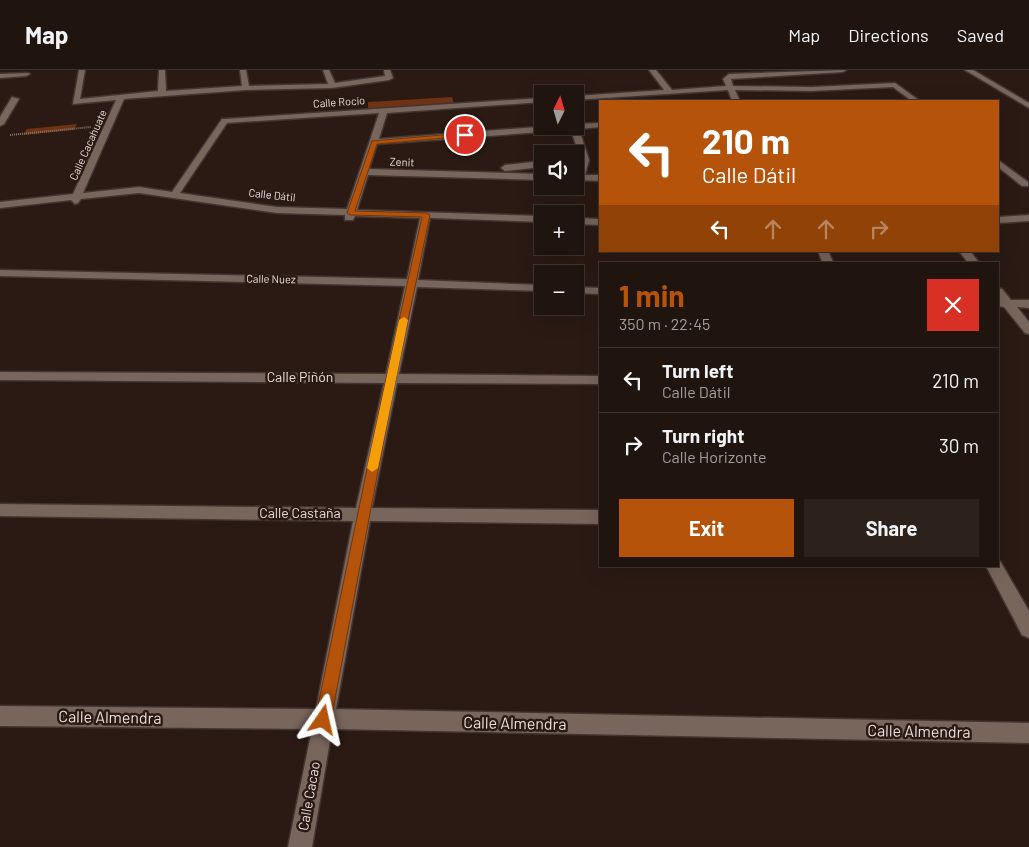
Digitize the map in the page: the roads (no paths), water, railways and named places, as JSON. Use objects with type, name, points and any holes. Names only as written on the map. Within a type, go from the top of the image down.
[{"type":"street","points":[[82,70],[76,102],[162,93],[246,88],[332,86],[388,74]]},
{"type":"street","points":[[162,70],[162,93]]},
{"type":"street","points":[[244,70],[246,88]]},
{"type":"street","points":[[326,70],[332,86]]},
{"type":"street","points":[[652,70],[669,91]]},
{"type":"street","points":[[829,70],[837,76]]},
{"type":"street","points":[[736,100],[727,78],[733,75],[843,70]]},
{"type":"street","points":[[968,70],[1029,106]]},
{"type":"street","points":[[0,76],[26,74]]},
{"type":"street","points":[[845,82],[852,87]]},
{"type":"street","points":[[584,97],[730,88],[812,89],[895,85],[915,100]]},
{"type":"street","points":[[812,89],[818,95]]},
{"type":"street","name":"Calle Cacahuate","points":[[76,199],[121,98]]},
{"type":"street","points":[[0,124],[11,100]]},
{"type":"street","name":"Calle Rocío","points":[[175,194],[225,121],[534,101]]},
{"type":"street","points":[[350,216],[384,111]]},
{"type":"street","points":[[584,126],[599,125]]},
{"type":"street","points":[[374,142],[534,129]]},
{"type":"street","points":[[577,135],[585,160]]},
{"type":"street","name":"Zenit","points":[[439,175],[534,165]]},
{"type":"street","points":[[999,165],[1025,184]]},
{"type":"street","name":"Zenit","points":[[364,172],[534,177]]},
{"type":"street","points":[[584,178],[599,178]]},
{"type":"street","name":"Calle Dátil","points":[[0,211],[139,190],[277,210],[350,216]]},
{"type":"street","name":"Calle Dátil","points":[[0,205],[76,199],[150,197],[261,215],[534,220]]},
{"type":"street","name":"Calle Dátil","points":[[426,218],[534,225]]},
{"type":"street","name":"Calle Cacao","points":[[300,847],[363,513],[426,218]]},
{"type":"street","points":[[999,220],[1029,218]]},
{"type":"street","points":[[584,221],[599,222]]},
{"type":"street","points":[[584,226],[599,227]]},
{"type":"street","points":[[965,252],[973,262]]},
{"type":"street","name":"Calle Nuez","points":[[0,272],[534,288]]},
{"type":"street","points":[[584,290],[599,290]]},
{"type":"street","points":[[1003,303],[1029,304]]},
{"type":"street","points":[[1003,303],[1029,330]]},
{"type":"street","name":"Calle Piñón","points":[[0,376],[599,380]]},
{"type":"street","name":"Calle Castaña","points":[[0,510],[599,517]]},
{"type":"street","points":[[995,567],[1029,629]]},
{"type":"street","name":"Calle Almendra","points":[[0,716],[1029,733]]}]
